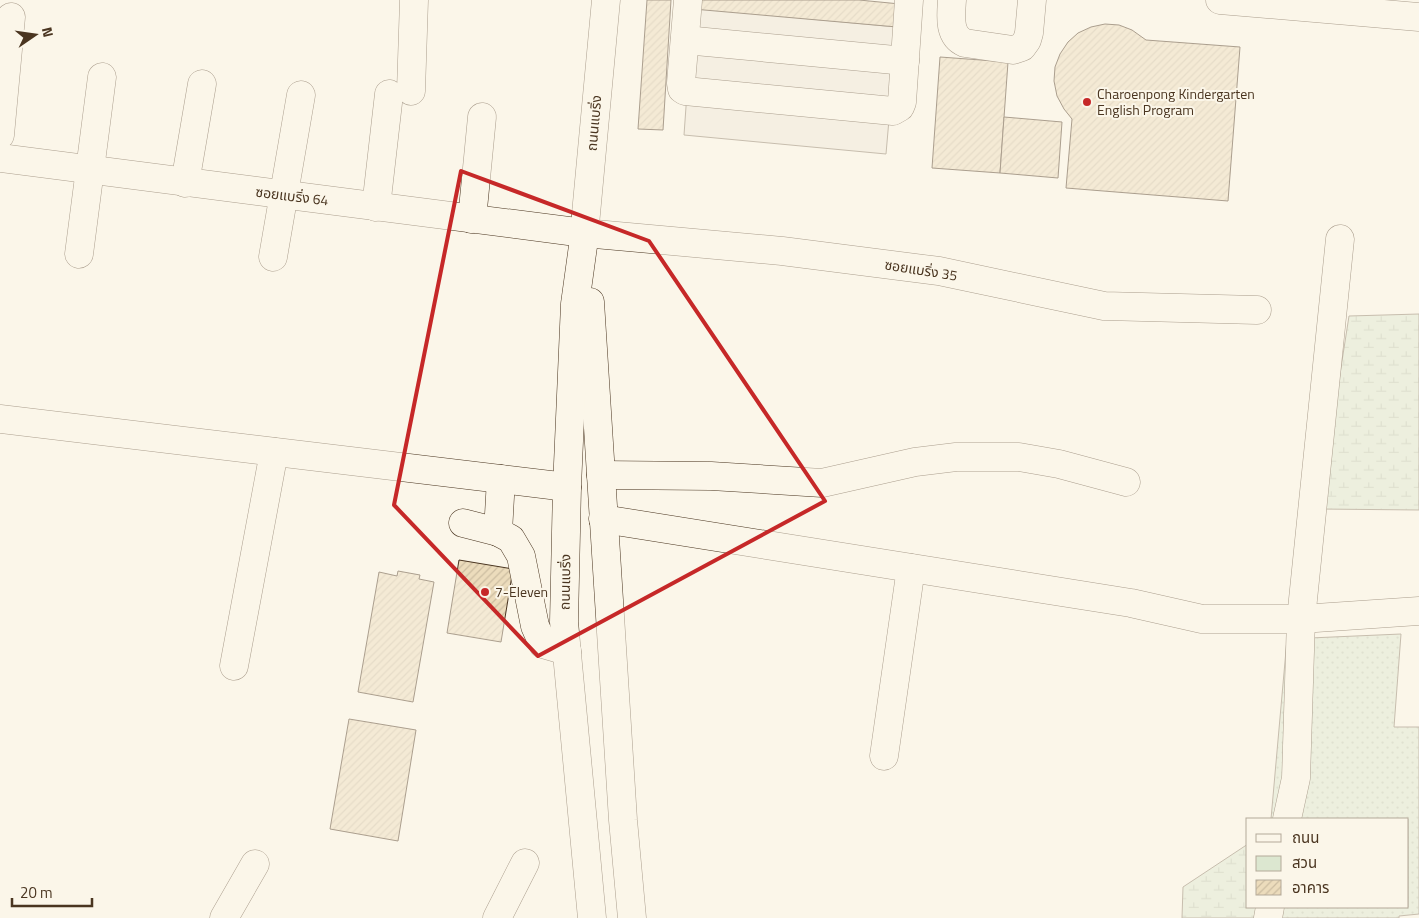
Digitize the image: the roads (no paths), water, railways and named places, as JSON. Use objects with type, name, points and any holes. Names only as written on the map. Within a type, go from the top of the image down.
[{"type":"street","points":[[376,207],[400,93],[414,0]]},
{"type":"street","name":"ถนนแบริ่ง","points":[[592,918],[564,622],[567,488],[575,304],[584,240],[606,0]]},
{"type":"street","points":[[688,0],[682,89],[689,92],[893,111],[900,107],[902,102],[909,0]]},
{"type":"street","points":[[952,0],[952,26],[956,37],[960,41],[965,44],[1013,50],[1022,47],[1027,40],[1032,0]]},
{"type":"street","points":[[1220,0],[1405,10]]},
{"type":"street","points":[[0,135],[11,17]]},
{"type":"street","points":[[685,40],[905,61]]},
{"type":"street","points":[[79,254],[102,77]]},
{"type":"street","points":[[185,183],[202,84]]},
{"type":"street","points":[[273,257],[301,95]]},
{"type":"street","points":[[472,219],[482,117]]},
{"type":"street","name":"ซอยแบริ่ง 64","points":[[0,158],[472,219],[584,240]]},
{"type":"street","points":[[1288,818],[1296,778],[1301,620],[1340,239]]},
{"type":"street","name":"ถนนแบริ่ง","points":[[584,240],[590,307],[622,810],[632,918]]},
{"type":"street","name":"ซอยแบริ่ง 35","points":[[584,240],[782,251],[939,271],[1104,306],[1257,310]]},
{"type":"street","points":[[0,419],[567,488]]},
{"type":"street","points":[[234,666],[274,452]]},
{"type":"street","points":[[601,475],[711,476],[822,483],[915,462],[956,457],[1019,457],[1059,464],[1126,482]]},
{"type":"street","points":[[498,532],[501,479]]},
{"type":"street","points":[[603,519],[1132,603],[1202,619],[1301,620],[1419,612]]},
{"type":"street","points":[[463,523],[498,532],[512,539],[521,556],[535,626],[543,644],[567,651]]},
{"type":"street","points":[[884,756],[911,568]]},
{"type":"street","points":[[497,918],[525,863]]},
{"type":"street","points":[[224,918],[255,864]]},
{"type":"place","name":"Charoenpong Kindergarten English Program","points":[[1087,102]]},
{"type":"place","name":"7-Eleven","points":[[485,592]]}]
